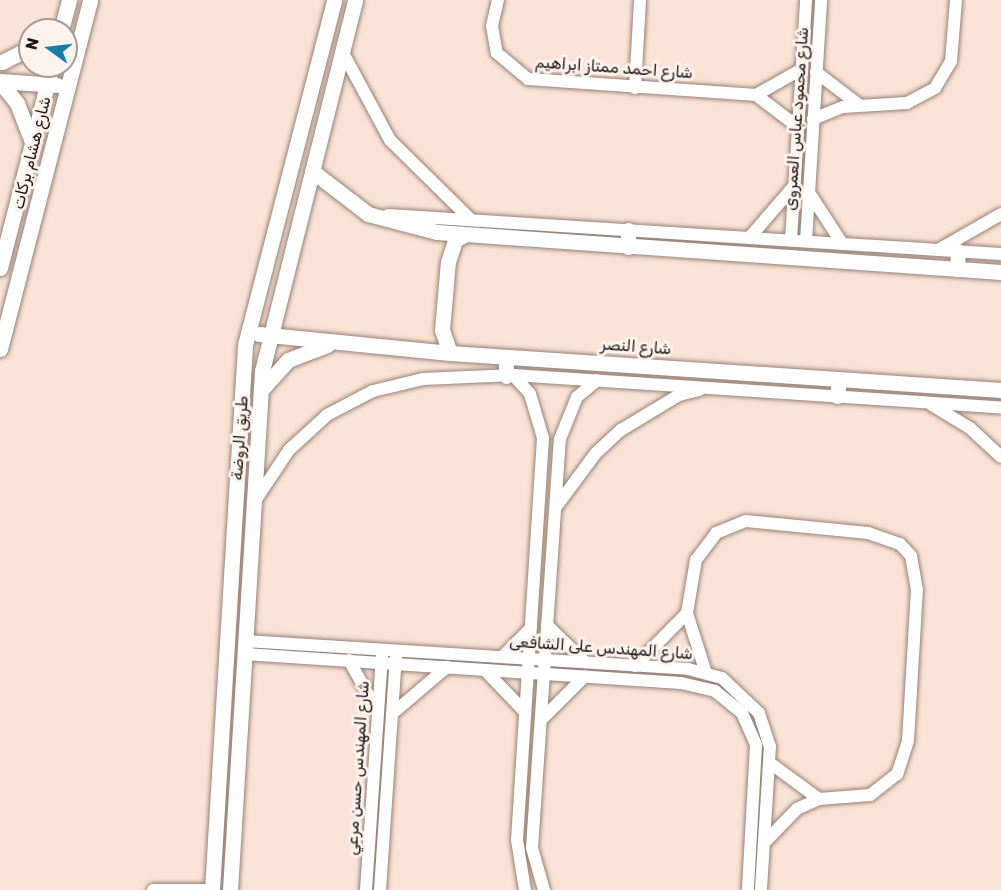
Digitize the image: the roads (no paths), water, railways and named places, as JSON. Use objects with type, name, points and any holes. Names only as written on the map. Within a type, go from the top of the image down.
[{"type":"street","name":"شارع هشام بركات","points":[[78,36],[90,0]]},
{"type":"street","name":"طريق الروضة","points":[[212,890],[248,332],[334,0]]},
{"type":"street","name":"طريق الروضة","points":[[230,890],[260,392],[268,336],[355,0]]},
{"type":"street","name":"شارع احمد ممتاز ابراهيم","points":[[498,0],[493,40],[516,74],[549,83],[756,95]]},
{"type":"street","points":[[635,88],[640,0]]},
{"type":"street","name":"شارع محمود عباس العمروى","points":[[791,240],[806,0]]},
{"type":"street","name":"شارع محمود عباس العمروى","points":[[806,241],[821,0]]},
{"type":"street","points":[[813,119],[859,105],[907,103],[934,88],[951,61],[956,0]]},
{"type":"street","points":[[342,51],[390,140],[470,219]]},
{"type":"street","points":[[1,62],[18,54]]},
{"type":"street","points":[[1,62],[18,63]]},
{"type":"street","points":[[798,127],[756,95],[802,69]]},
{"type":"street","points":[[816,72],[859,105]]},
{"type":"street","name":"شارع هشام بركات","points":[[0,268],[49,78]]},
{"type":"street","name":"شارع هشام بركات","points":[[0,349],[68,86],[68,78]]},
{"type":"street","points":[[0,81],[68,86]]},
{"type":"street","points":[[0,81],[21,109],[32,143]]},
{"type":"street","points":[[312,171],[368,214],[463,236],[1001,272]]},
{"type":"street","points":[[750,237],[794,186]]},
{"type":"street","points":[[808,189],[842,243]]},
{"type":"street","points":[[368,214],[1001,254]]},
{"type":"street","points":[[940,249],[1001,214]]},
{"type":"street","points":[[274,227],[295,232]]},
{"type":"street","points":[[628,230],[628,247]]},
{"type":"street","points":[[450,353],[442,330],[448,262],[455,240],[463,236]]},
{"type":"street","points":[[957,269],[958,251]]},
{"type":"street","name":"شارع النصر","points":[[248,332],[268,336],[450,353],[1001,390]]},
{"type":"street","points":[[260,392],[288,360],[328,345],[348,344]]},
{"type":"street","points":[[506,357],[509,376],[530,394],[543,438],[516,840],[525,890]]},
{"type":"street","points":[[254,505],[301,437],[357,398],[414,380],[509,376],[598,380],[1001,407]]},
{"type":"street","points":[[837,396],[839,379]]},
{"type":"street","points":[[544,890],[532,848],[555,508],[563,424],[577,397],[598,380]]},
{"type":"street","points":[[555,508],[588,462],[621,430],[679,395],[710,387]]},
{"type":"street","points":[[913,401],[952,416],[1001,457]]},
{"type":"street","points":[[635,666],[687,613],[704,545],[716,533],[746,521],[885,536],[911,556],[917,589],[905,758],[885,787],[870,795],[819,798],[779,825],[764,843]]},
{"type":"street","points":[[687,613],[705,673]]},
{"type":"street","points":[[547,625],[586,662]]},
{"type":"street","points":[[502,657],[531,628]]},
{"type":"street","name":"شارع المهندس على الشافعى","points":[[245,647],[383,649],[586,662],[705,673],[736,687],[754,706],[766,729],[770,763],[761,890]]},
{"type":"street","name":"شارع المهندس على الشافعى","points":[[245,647],[382,663],[699,685],[742,713],[756,745],[757,763],[748,890]]},
{"type":"street","name":"شارع المهندس حسن مرعي","points":[[366,890],[383,649]]},
{"type":"street","name":"شارع المهندس حسن مرعي","points":[[380,890],[397,650]]},
{"type":"street","points":[[349,660],[378,713]]},
{"type":"street","points":[[393,713],[447,667]]},
{"type":"street","points":[[484,670],[525,712]]},
{"type":"street","points":[[541,720],[585,676]]},
{"type":"street","points":[[770,763],[819,798]]},
{"type":"street","points":[[216,807],[225,812],[235,806]]},
{"type":"street","points":[[214,853],[223,849],[232,854]]},
{"type":"street","points":[[153,890],[212,890]]}]
